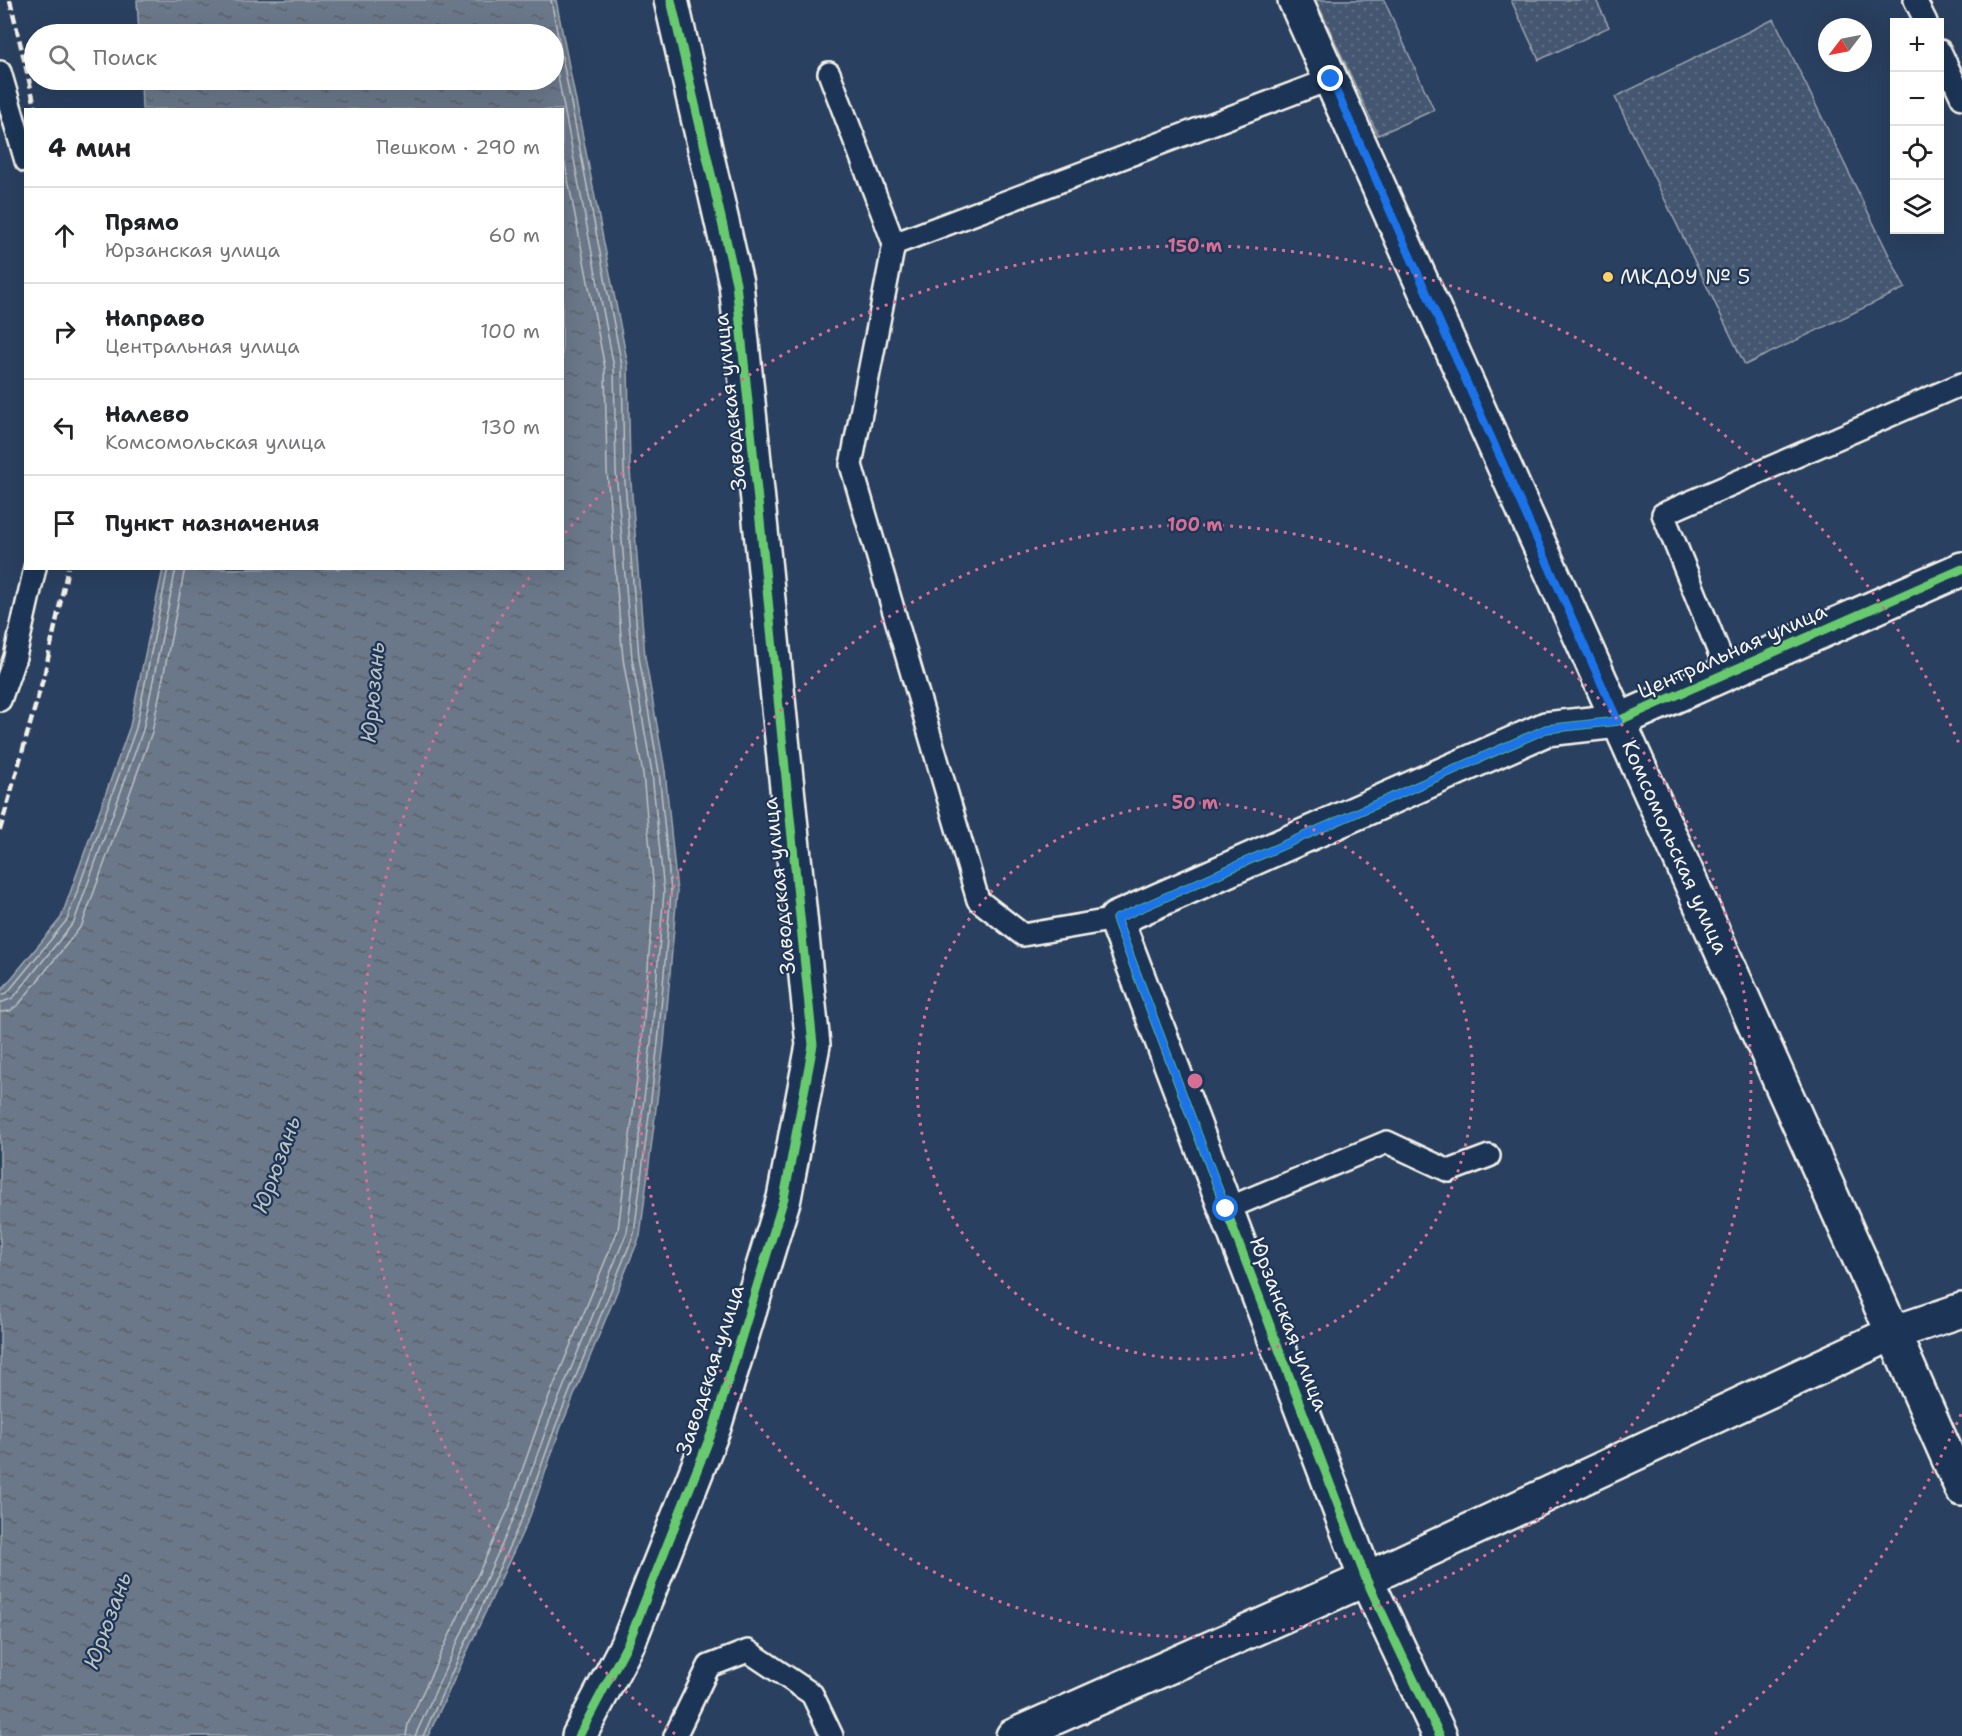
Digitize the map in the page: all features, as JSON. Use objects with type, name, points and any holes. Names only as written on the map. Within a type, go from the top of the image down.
[{"type":"street","name":"Заводская улица","points":[[579,1736],[629,1641],[714,1427],[784,1198],[813,1045],[736,283],[671,0]]},
{"type":"street","name":"Комсомольская улица","points":[[1295,0],[1962,1489]]},
{"type":"street","name":"Центральная улица","points":[[1116,919],[1546,729],[1618,721],[1962,569]]},
{"type":"street","name":"Юрзанская улица","points":[[1116,919],[1366,1579],[1440,1736]]},
{"type":"street","points":[[1013,1736],[1366,1579],[1893,1333],[1962,1310]]},
{"type":"lane","points":[[1915,0],[1924,18]]},
{"type":"lane","points":[[1944,60],[1962,98]]},
{"type":"lane","points":[[0,72],[24,154]]},
{"type":"lane","points":[[829,73],[894,244],[851,465],[978,900],[1023,935],[1116,919]]},
{"type":"lane","points":[[894,244],[1331,79]]},
{"type":"lane","points":[[1727,672],[1663,514],[1962,384]]},
{"type":"lane","points":[[0,700],[15,657],[35,570]]},
{"type":"lane","points":[[1226,1209],[1387,1143],[1449,1171],[1489,1156]]},
{"type":"lane","points":[[675,1736],[709,1666],[748,1651],[812,1694],[832,1736]]},
{"type":"shaded area","points":[[1316,0],[1384,0],[1434,110],[1378,135]]},
{"type":"shaded area","points":[[1511,0],[1596,0],[1609,27],[1539,60]]},
{"type":"shaded area","points":[[1774,19],[1905,288],[1745,365],[1615,97]]},
{"type":"water","points":[[137,0],[556,0],[561,24],[138,24]]},
{"type":"water","name":"Юрюзань","points":[[564,41],[628,365],[630,470],[645,657],[665,771],[677,892],[664,1044],[640,1236],[561,1427],[530,1516],[428,1736],[0,1736],[0,992],[61,918],[130,726],[163,570],[564,570],[564,108],[142,108],[141,90],[564,90]]},
{"type":"railway","points":[[10,0],[24,59]]},
{"type":"railway","points":[[31,90],[36,108]]},
{"type":"railway","points":[[0,830],[45,672],[68,570]]},
{"type":"cycle path","points":[[579,1736],[629,1641],[714,1427],[784,1198],[813,1045],[736,283],[671,0]]},
{"type":"cycle path","points":[[1440,1736],[1366,1579],[1116,919],[1546,729],[1618,721],[1962,569]]},
{"type":"place","name":"МКДОУ № 5","points":[[1608,277]]},
{"type":"route","points":[[1226,1209],[1116,919],[1546,729],[1618,721],[1331,79]]}]
